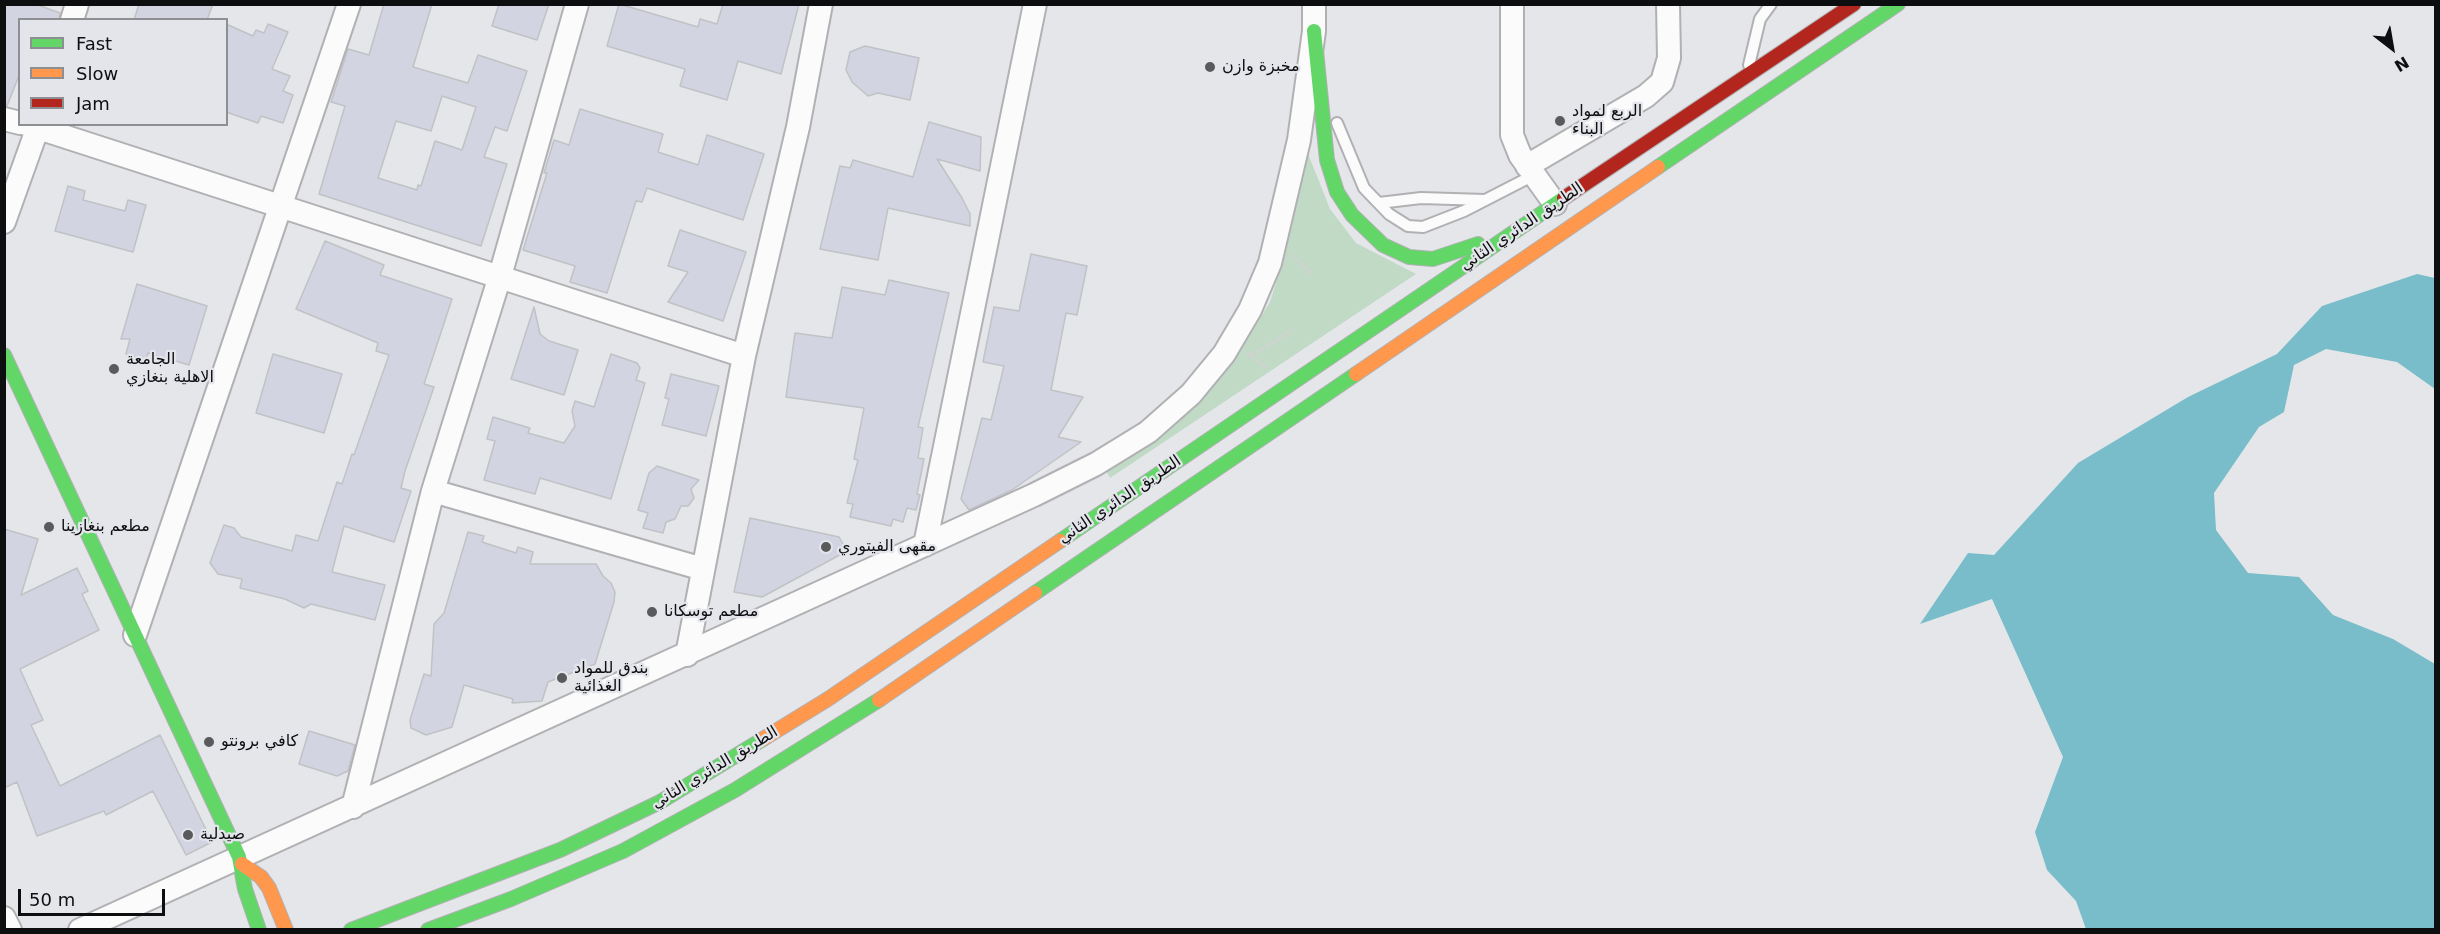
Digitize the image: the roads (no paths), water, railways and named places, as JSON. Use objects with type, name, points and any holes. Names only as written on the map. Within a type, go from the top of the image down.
[{"type":"main road","name":"الطريق الدائري الثاني","points":[[351,930],[560,850],[660,802],[828,699],[1747,76],[1834,12],[1854,4]]},
{"type":"main road","name":"الطريق الدائري الثاني","points":[[428,930],[512,899],[614,856],[735,790],[843,724],[1898,4]]},
{"type":"main road","points":[[1314,31],[1321,82],[1327,160],[1337,192],[1352,215],[1383,245],[1409,257],[1433,259],[1459,253],[1526,224]]},
{"type":"main road","points":[[4,355],[240,860],[245,888],[259,930]]},
{"type":"main road","points":[[1208,441],[1222,465]]},
{"type":"main road","points":[[240,860],[261,877],[269,888],[285,930]]},
{"type":"street","points":[[135,635],[349,4]]},
{"type":"street","points":[[353,807],[433,491],[500,276],[577,4]]},
{"type":"street","points":[[687,655],[744,356],[798,127],[821,4]]},
{"type":"street","points":[[926,545],[1035,4]]},
{"type":"street","points":[[80,930],[240,860],[926,545],[1096,464],[1148,432],[1191,394],[1231,342],[1250,310],[1270,263],[1299,140],[1314,31],[1314,4]]},
{"type":"street","points":[[1512,4],[1512,135],[1530,170],[1555,204]]},
{"type":"street","points":[[1530,170],[1646,96],[1662,82],[1669,58],[1668,4]]},
{"type":"street","points":[[4,222],[31,126]]},
{"type":"street","points":[[34,126],[744,356]]},
{"type":"street","points":[[433,491],[703,568]]},
{"type":"street","points":[[4,918],[10,930]]},
{"type":"lane","points":[[1747,76],[1760,19],[1771,4]]},
{"type":"lane","points":[[1321,82],[1360,180],[1389,214],[1408,226],[1423,227],[1486,200],[1530,170]]},
{"type":"lane","points":[[1379,203],[1421,198],[1486,200]]},
{"type":"water","points":[[2417,274],[2435,278],[2435,389],[2397,362],[2326,349],[2294,365],[2284,412],[2259,427],[2214,493],[2216,530],[2248,573],[2299,577],[2333,615],[2393,639],[2435,664],[2435,929],[2086,929],[2076,901],[2047,870],[2035,832],[2063,757],[1992,599],[1920,624],[1968,553],[1994,555],[2078,463],[2188,397],[2277,354],[2322,306]]},
{"type":"place","name":"مخبزة وازن","points":[[1210,67]]},
{"type":"place","name":"الربع لمواد البناء","points":[[1560,121]]},
{"type":"place","name":"الجامعة الاهلية بنغازي","points":[[114,369]]},
{"type":"place","name":"مطعم بنغازينا","points":[[49,527]]},
{"type":"place","name":"مقهى الفيتوري","points":[[826,547]]},
{"type":"place","name":"مطعم توسكانا","points":[[652,612]]},
{"type":"place","name":"بندق للمواد الغذائية","points":[[562,678]]},
{"type":"place","name":"كافي برونتو","points":[[209,742]]},
{"type":"place","name":"صيدلية","points":[[188,835]]}]
